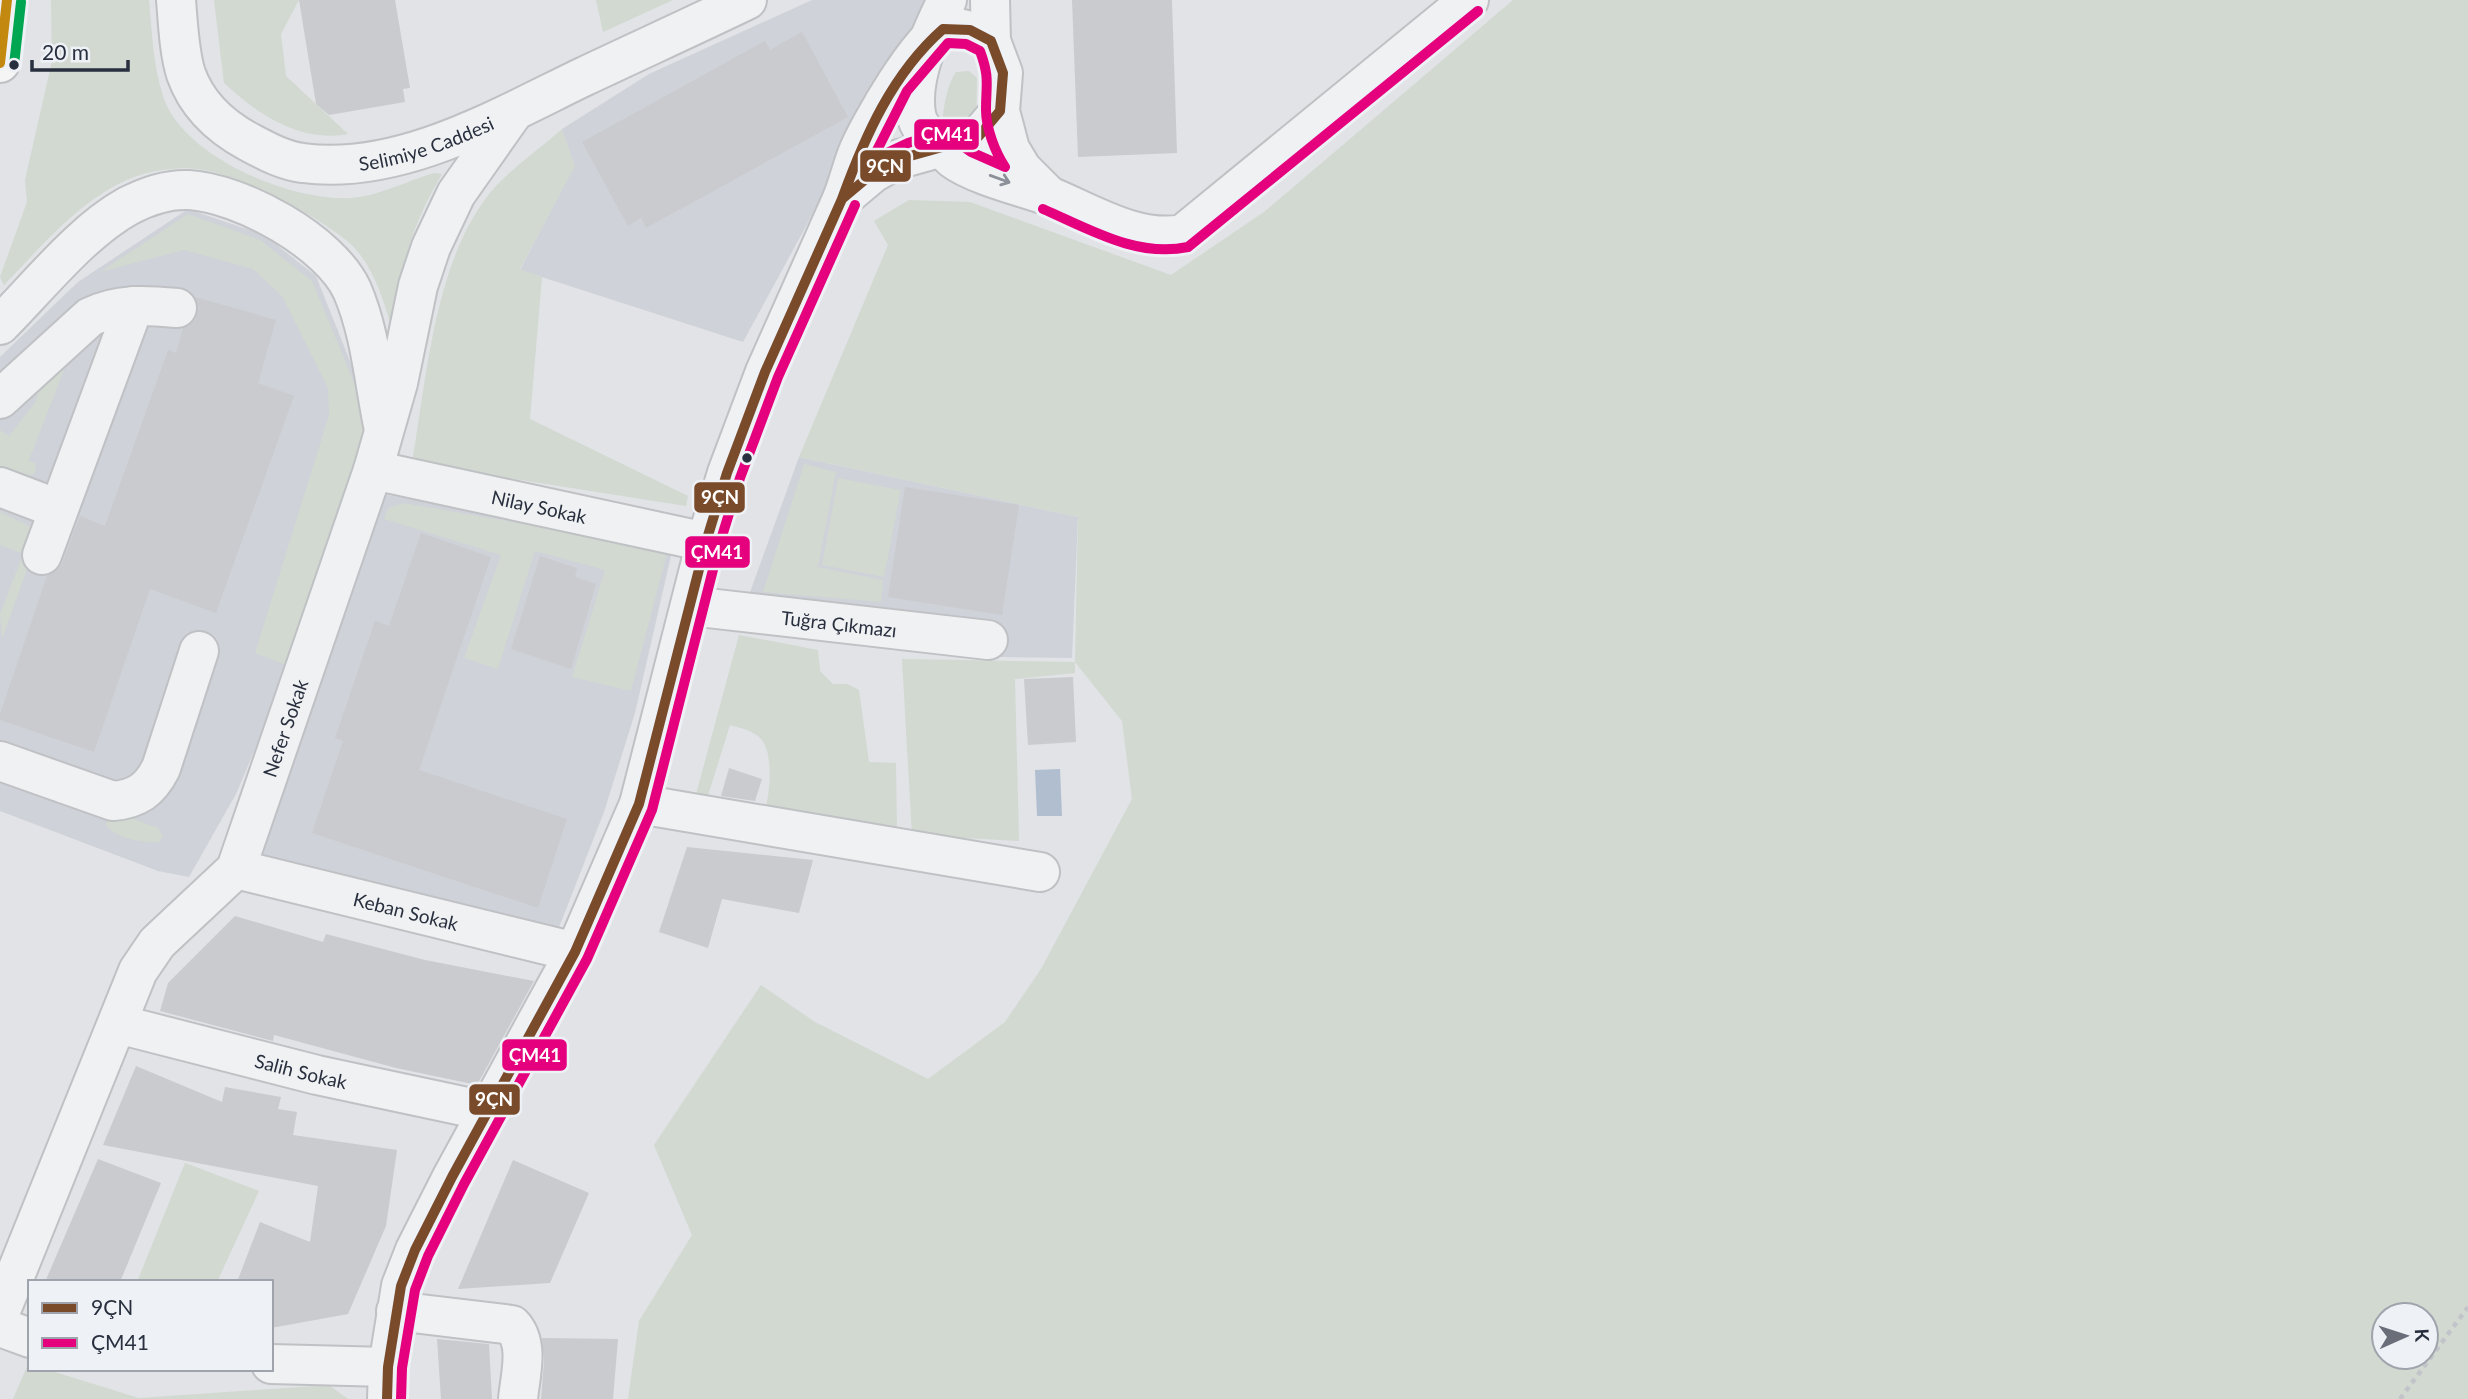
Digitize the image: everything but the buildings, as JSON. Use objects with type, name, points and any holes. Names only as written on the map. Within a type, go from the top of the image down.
[{"type":"main road","points":[[0,63],[7,0]]},
{"type":"street","name":"Selimiye Caddesi","points":[[176,0],[186,73],[206,110],[233,133],[275,156],[301,163],[328,165],[374,161],[441,141],[513,113],[747,0]]},
{"type":"street","points":[[947,0],[919,66],[916,115],[926,136],[942,146],[953,159],[995,178],[1049,196],[1137,232],[1162,238],[1183,234],[1469,0]]},
{"type":"street","points":[[990,0],[991,41],[1003,73],[1000,111],[1010,149],[1022,169],[1049,196]]},
{"type":"street","points":[[273,1364],[387,1383],[396,1311],[415,1250],[486,1111],[575,952],[639,804],[706,542],[765,372],[842,199],[858,152],[884,102],[929,40],[943,29],[970,30],[991,41]]},
{"type":"street","points":[[842,199],[873,173],[896,160],[978,137],[1000,111]]},
{"type":"street","name":"Nefer Sokak","points":[[0,1313],[138,971],[157,943],[236,869],[373,470],[398,383],[418,286],[442,220],[456,194],[513,113]]},
{"type":"street","points":[[0,326],[84,240],[127,206],[171,190],[209,194],[287,226],[334,263],[351,289],[363,323],[383,429]]},
{"type":"street","points":[[42,555],[134,306]]},
{"type":"street","points":[[0,399],[90,317],[105,310],[134,306],[177,308]]},
{"type":"street","name":"Nilay Sokak","points":[[373,470],[706,542]]},
{"type":"street","points":[[0,487],[58,509]]},
{"type":"street","name":"Tuğra Çıkmazı","points":[[690,606],[988,640]]},
{"type":"street","points":[[0,761],[113,801],[131,800],[142,793],[158,774],[199,651]]},
{"type":"street","points":[[639,804],[1040,872]]},
{"type":"street","name":"Keban Sokak","points":[[236,869],[575,952]]},
{"type":"street","name":"Salih Sokak","points":[[118,1024],[317,1075],[486,1111]]},
{"type":"street","points":[[396,1311],[512,1325],[517,1331],[523,1350],[518,1399]]},
{"type":"street","points":[[0,1327],[28,1337]]},
{"type":"path","points":[[2400,1399],[2468,1307]]},
{"type":"shaded area","points":[[51,0],[149,0],[157,72],[163,96],[174,118],[192,138],[215,156],[271,184],[327,197],[351,198],[382,191],[434,173],[442,174],[422,212],[408,249],[392,329],[370,269],[346,240],[275,197],[215,172],[198,169],[146,173],[101,194],[50,237],[4,285],[0,277],[27,202],[25,180],[52,61]]},
{"type":"shaded area","points":[[214,0],[299,0],[281,34],[286,76],[348,134],[313,134],[280,124],[224,83]]},
{"type":"shaded area","points":[[596,0],[673,0],[603,32]]},
{"type":"shaded area","points":[[812,0],[929,0],[743,342],[520,270],[574,166],[562,129],[649,74]]},
{"type":"shaded area","points":[[1513,0],[2468,0],[2468,1399],[628,1399],[639,1321],[692,1235],[654,1145],[761,985],[815,1022],[928,1079],[1005,1022],[1041,969],[1132,799],[1122,721],[1075,662],[1078,517],[799,457],[888,245],[874,221],[909,200],[970,202],[1171,275],[1264,212]]},
{"type":"shaded area","points":[[969,71],[977,78],[976,125],[949,125],[943,121],[951,82],[956,72]]},
{"type":"shaded area","points":[[562,129],[575,166],[520,269],[542,277],[530,419],[688,496],[686,506],[412,463],[437,316],[460,244],[476,213],[497,185]]},
{"type":"shaded area","points":[[188,209],[264,235],[316,276],[366,401],[367,436],[289,669],[236,794],[189,877],[158,871],[0,811],[0,357],[78,282]]},
{"type":"shaded area","points":[[188,214],[260,240],[312,281],[363,404],[364,434],[286,665],[255,653],[329,415],[328,388],[282,296],[253,269],[184,250],[100,272]]},
{"type":"shaded area","points":[[68,360],[29,460],[36,464],[35,473],[30,476],[0,466],[0,430],[9,436],[36,401],[40,379]]},
{"type":"shaded area","points":[[799,457],[1078,517],[1072,658],[998,657],[1002,628],[749,595]]},
{"type":"shaded area","points":[[804,464],[836,472],[818,567],[883,580],[881,602],[763,592]]},
{"type":"shaded area","points":[[838,478],[901,490],[884,577],[822,565]]},
{"type":"shaded area","points":[[382,494],[673,547],[635,713],[604,812],[556,935],[258,861]]},
{"type":"shaded area","points":[[404,503],[668,549],[631,691],[572,677],[605,570],[535,551],[498,669],[464,658],[501,555],[384,519],[388,508]]},
{"type":"shaded area","points":[[0,512],[36,529],[37,542],[2,639],[0,614],[23,554],[0,545]]},
{"type":"shaded area","points":[[739,635],[818,650],[820,671],[833,684],[847,684],[859,690],[869,762],[896,763],[897,831],[765,810],[770,774],[765,746],[754,733],[730,725],[706,802],[695,798]]},
{"type":"shaded area","points":[[902,659],[1075,662],[1075,673],[1015,679],[1019,841],[912,835]]},
{"type":"shaded area","points":[[123,815],[158,828],[163,836],[159,842],[137,841],[116,834],[105,825],[110,818]]},
{"type":"shaded area","points":[[185,1163],[259,1191],[218,1280],[138,1280]]},
{"type":"shaded area","points":[[28,1364],[28,1371],[51,1371],[139,1398],[329,1385],[348,1399],[13,1399]]},
{"type":"water","points":[[1060,769],[1062,816],[1037,816],[1035,770]]},
{"type":"transit line","points":[[0,63],[7,0]]},
{"type":"transit line","points":[[14,65],[21,2]]},
{"type":"transit line","name":"ÇM41","points":[[1043,209],[1096,233],[1132,245],[1150,249],[1188,247],[1478,11]]},
{"type":"transit line","name":"9ÇN","points":[[943,29],[970,30],[991,41],[1003,73],[1000,111],[978,137],[896,160],[873,173],[842,199],[860,152],[882,107],[909,66],[943,29]]},
{"type":"transit line","name":"ÇM41","points":[[948,43],[966,44],[980,51],[986,74],[988,124],[1005,167],[971,152],[943,132],[908,143],[872,160],[907,91],[948,43]]},
{"type":"transit line","name":"9ÇN","points":[[387,1399],[388,1367],[401,1286],[415,1250],[452,1177],[575,952],[639,804],[706,542],[727,473],[765,372],[842,199]]},
{"type":"transit line","name":"ÇM41","points":[[401,1399],[402,1368],[415,1290],[428,1256],[464,1184],[587,959],[652,810],[719,546],[740,478],[778,377],[855,205]]}]
